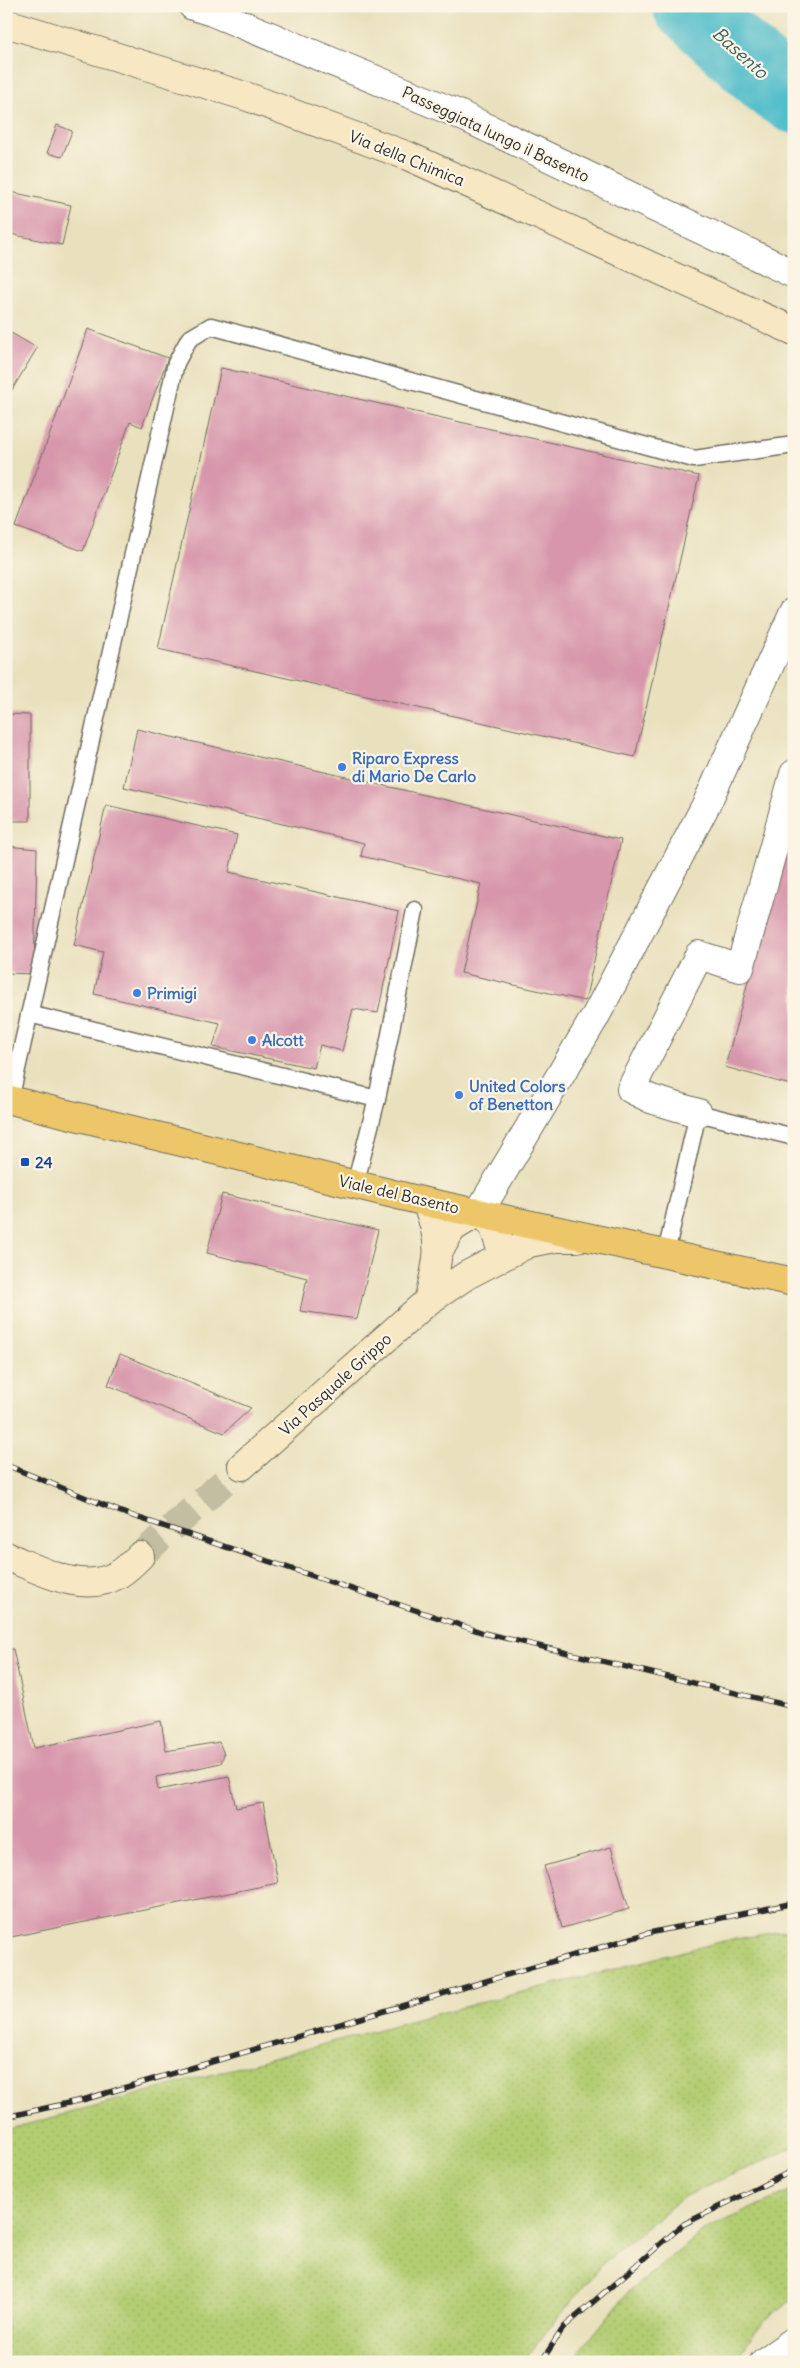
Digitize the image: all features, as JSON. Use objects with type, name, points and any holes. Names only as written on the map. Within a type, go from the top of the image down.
[{"type":"main road","name":"Viale del Basento","points":[[8,1100],[426,1202],[599,1238],[794,1282]]},
{"type":"street","name":"Passeggiata lungo il Basento","points":[[192,6],[212,12],[456,113],[794,274]]},
{"type":"street","name":"Via della Chimica","points":[[6,23],[248,97],[408,156],[794,331]]},
{"type":"street","points":[[439,1251],[452,1228],[478,1212],[595,1018],[707,802],[794,612]]},
{"type":"street","points":[[698,1113],[651,1099],[631,1089],[699,954],[740,968],[794,774]]},
{"type":"street","points":[[426,1202],[435,1224],[439,1251],[428,1301]]},
{"type":"street","points":[[478,1212],[493,1225],[503,1255]]},
{"type":"street","name":"Via Pasquale Grippo","points":[[242,1466],[428,1301],[503,1255],[529,1243],[556,1238],[599,1238]]},
{"type":"street","points":[[6,1556],[69,1581],[83,1583],[98,1582],[119,1574],[140,1556]]},
{"type":"lane","points":[[8,1100],[176,363],[189,339],[211,326],[694,459],[794,445]]},
{"type":"lane","points":[[355,1185],[376,1099],[415,910]]},
{"type":"lane","points":[[29,1014],[376,1099]]},
{"type":"lane","points":[[666,1254],[698,1113],[794,1137]]},
{"type":"green space","points":[[794,1929],[794,2147],[685,2196],[601,2265],[522,2362],[6,2362],[6,2130],[428,2016],[724,1941]]},
{"type":"green space","points":[[794,2189],[794,2298],[765,2320],[733,2362],[571,2362],[628,2292],[706,2229]]},
{"type":"building","points":[[57,125],[72,131],[62,157],[47,153]]},
{"type":"building","points":[[6,191],[71,205],[62,245],[6,233]]},
{"type":"building","points":[[88,329],[168,358],[142,427],[130,422],[83,551],[16,527]]},
{"type":"building","points":[[6,330],[37,348],[6,400]]},
{"type":"building","points":[[221,368],[699,476],[635,757],[158,649]]},
{"type":"building","points":[[6,714],[30,715],[30,821],[6,821]]},
{"type":"building","points":[[137,729],[621,840],[585,1001],[461,973],[481,884],[361,856],[364,843],[124,787]]},
{"type":"building","points":[[106,805],[237,835],[229,872],[399,911],[378,1013],[353,1009],[342,1051],[320,1045],[314,1068],[213,1047],[220,1023],[94,994],[103,952],[74,945]]},
{"type":"building","points":[[794,814],[794,1086],[725,1067]]},
{"type":"building","points":[[6,846],[37,849],[34,974],[6,973]]},
{"type":"building","points":[[222,1194],[378,1230],[357,1319],[300,1311],[307,1278],[207,1253]]},
{"type":"building","points":[[120,1354],[251,1408],[224,1433],[108,1385]]},
{"type":"building","points":[[13,1649],[34,1748],[161,1721],[166,1751],[219,1742],[224,1754],[221,1763],[156,1777],[158,1790],[229,1776],[236,1808],[263,1803],[278,1883],[6,1938],[6,1650]]},
{"type":"building","points":[[611,1847],[629,1909],[562,1928],[544,1866]]},
{"type":"waterway","name":"Basento","points":[[688,6],[777,87],[794,98]]},
{"type":"tunnel","points":[[140,1556],[242,1466]]},
{"type":"railway","points":[[6,1465],[121,1512],[484,1633],[794,1707]]},
{"type":"railway","points":[[6,2117],[86,2099],[649,1933],[794,1903]]},
{"type":"railway","points":[[541,2362],[564,2327],[684,2224],[794,2170]]},
{"type":"place","name":"Riparo Express di Mario De Carlo","points":[[342,767]]},
{"type":"place","name":"Primigi","points":[[137,993]]},
{"type":"place","name":"Alcott","points":[[252,1040]]},
{"type":"place","name":"United Colors of Benetton","points":[[459,1095]]},
{"type":"place","name":"24","points":[[25,1162]]}]
